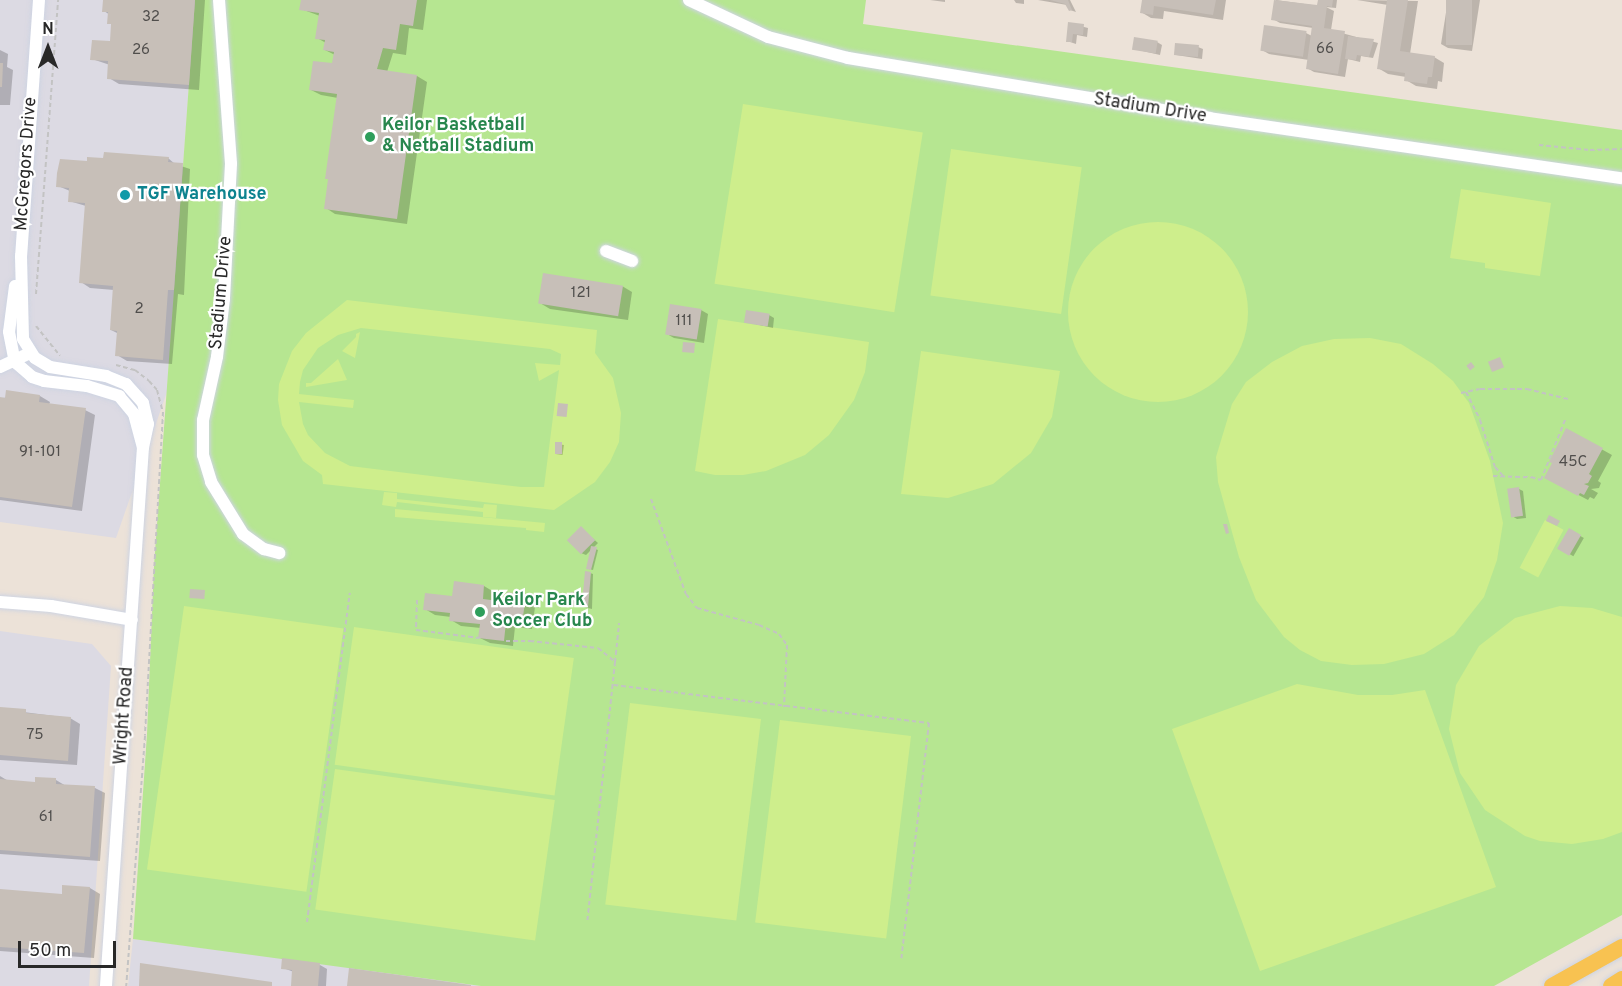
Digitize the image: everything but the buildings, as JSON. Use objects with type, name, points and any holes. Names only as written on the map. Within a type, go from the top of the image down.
[{"type":"main road","points":[[1552,986],[1622,947]]},
{"type":"main road","points":[[1611,986],[1622,979]]},
{"type":"street","name":"McGregors Drive","points":[[30,353],[23,339],[21,327],[21,255],[39,0]]},
{"type":"street","name":"Stadium Drive","points":[[219,0],[231,164],[225,299],[204,420],[203,455],[211,482],[243,534],[256,545],[279,553]]},
{"type":"street","name":"Stadium Drive","points":[[689,0],[768,37],[848,58],[1209,118],[1622,178]]},
{"type":"street","points":[[606,250],[632,261]]},
{"type":"street","name":"McGregors Drive","points":[[9,355],[10,313],[21,255]]},
{"type":"street","name":"Wright Road","points":[[0,367],[9,355],[30,353],[50,367],[106,376],[126,384],[136,392],[148,417],[148,434],[143,447],[106,986]]},
{"type":"street","name":"Wright Road","points":[[9,355],[32,377],[44,381],[87,386],[119,396],[134,414],[143,447]]},
{"type":"street","points":[[0,602],[51,606],[132,620]]},
{"type":"path","points":[[35,296],[58,0]]},
{"type":"path","points":[[1539,146],[1590,150],[1622,148]]},
{"type":"path","points":[[34,319],[34,323],[63,358]]},
{"type":"path","points":[[109,364],[128,367],[142,374],[157,390],[163,412],[145,736],[126,986]]},
{"type":"path","points":[[1503,476],[1495,468],[1480,420],[1463,392],[1480,389],[1527,389],[1568,399]]},
{"type":"path","points":[[1493,476],[1540,480],[1565,420]]},
{"type":"path","points":[[651,499],[686,594],[697,608],[759,625],[779,634],[787,645],[784,707]]},
{"type":"path","points":[[307,922],[350,593]]},
{"type":"path","points":[[417,600],[416,630],[479,638]]},
{"type":"path","points":[[587,922],[619,623]]},
{"type":"path","points":[[506,641],[530,640],[598,648],[615,662]]},
{"type":"path","points":[[614,686],[929,723],[902,960]]},
{"type":"shaded area","points":[[0,0],[195,0],[167,392],[116,538],[0,522]]},
{"type":"shaded area","points":[[0,631],[92,644],[111,666],[89,986],[0,986]]},
{"type":"shaded area","points":[[133,939],[320,963],[481,986],[128,986]]},
{"type":"green space","points":[[195,0],[866,0],[863,24],[1622,130],[1622,915],[1494,986],[481,986],[133,939],[147,734],[154,566]]},
{"type":"green space","points":[[743,104],[923,132],[894,312],[715,284]]},
{"type":"green space","points":[[951,149],[1082,167],[1061,314],[930,296]]},
{"type":"green space","points":[[1461,189],[1551,203],[1540,276],[1485,268],[1485,263],[1450,258]]},
{"type":"green space","points":[[1158,222],[1176,223],[1193,228],[1222,248],[1242,277],[1247,294],[1247,330],[1242,347],[1222,376],[1193,396],[1176,401],[1158,402],[1140,401],[1123,396],[1094,376],[1074,347],[1069,330],[1068,312],[1069,294],[1074,277],[1094,248],[1123,228],[1140,223]]},
{"type":"green space","points":[[347,300],[597,330],[595,353],[613,378],[621,413],[619,442],[610,462],[595,482],[554,510],[323,484],[322,475],[303,461],[282,425],[278,400],[279,384],[292,351],[306,333]],"holes":[[[361,328],[550,349],[561,354],[560,365],[535,363],[539,381],[559,370],[544,487],[521,487],[350,466],[325,453],[308,435],[303,424],[299,402],[353,408],[354,400],[299,394],[300,382],[303,370],[318,348],[338,335]]]},
{"type":"green space","points":[[718,319],[869,342],[865,372],[854,400],[829,435],[805,455],[766,471],[743,475],[715,475],[695,471]]},
{"type":"green space","points":[[360,332],[355,358],[342,351]]},
{"type":"green space","points":[[1370,338],[1401,344],[1433,364],[1453,381],[1469,403],[1490,461],[1503,523],[1497,560],[1484,597],[1454,635],[1424,654],[1384,664],[1352,665],[1321,661],[1300,650],[1284,637],[1256,600],[1239,557],[1218,482],[1216,457],[1232,404],[1246,382],[1272,362],[1302,346],[1334,339]]},
{"type":"green space","points":[[921,351],[1060,371],[1052,417],[1031,453],[993,484],[948,498],[901,494]]},
{"type":"green space","points":[[338,359],[347,380],[306,387],[306,383],[311,383]]},
{"type":"green space","points":[[384,492],[397,493],[397,499],[483,508],[484,504],[497,505],[496,518],[483,517],[483,512],[397,502],[396,507],[382,505]]},
{"type":"green space","points":[[395,509],[545,523],[544,532],[526,530],[526,528],[395,517]]},
{"type":"green space","points":[[1545,520],[1564,530],[1538,578],[1520,568]]},
{"type":"green space","points":[[184,606],[343,628],[306,892],[147,869]]},
{"type":"green space","points":[[1560,606],[1592,608],[1622,617],[1622,832],[1603,839],[1572,844],[1540,841],[1525,836],[1485,810],[1460,773],[1449,729],[1456,685],[1479,646],[1515,618]]},
{"type":"green space","points":[[354,627],[574,658],[554,796],[335,765]]},
{"type":"green space","points":[[1297,684],[1358,695],[1392,695],[1425,690],[1496,887],[1260,971],[1172,729]]},
{"type":"green space","points":[[630,703],[761,719],[736,921],[605,904]]},
{"type":"green space","points":[[780,720],[911,736],[886,939],[755,922]]},
{"type":"green space","points":[[335,769],[555,800],[535,941],[315,910]]},
{"type":"place","name":"Keilor Basketball & Netball Stadium","points":[[370,137]]},
{"type":"place","name":"TGF Warehouse","points":[[125,195]]},
{"type":"place","name":"Keilor Park Soccer Club","points":[[480,612]]}]
